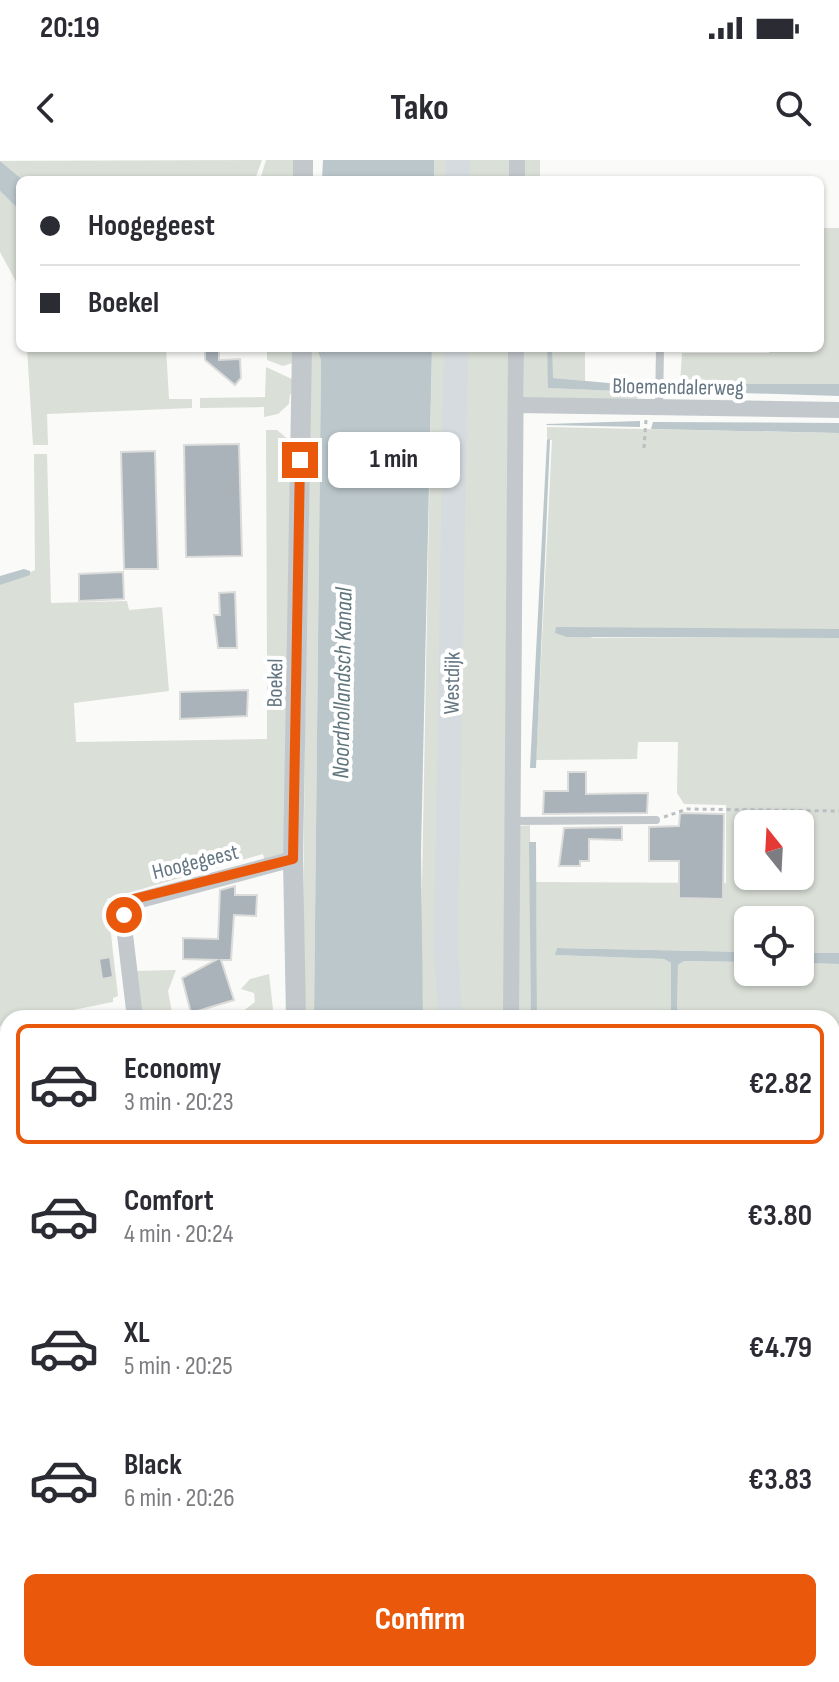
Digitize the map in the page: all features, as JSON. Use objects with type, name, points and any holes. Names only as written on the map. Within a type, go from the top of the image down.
[{"type":"main road","name":"Westdijk","points":[[450,1010],[446,944],[456,352]]},
{"type":"street","name":"Boekel","points":[[296,1010],[293,859],[302,352]]},
{"type":"street","points":[[511,1010],[516,352]]},
{"type":"street","name":"Bloemendalerweg","points":[[516,405],[839,410]]},
{"type":"street","name":"Hoogegeest","points":[[134,1010],[124,926],[129,903],[293,859]]},
{"type":"lane","points":[[653,407],[660,352]]},
{"type":"lane","points":[[512,821],[656,820]]},
{"type":"path","points":[[644,448],[653,407]]},
{"type":"path","points":[[656,820],[687,809],[839,811]]},
{"type":"shaded area","points":[[262,160],[256,176],[18,176],[0,161]]},
{"type":"shaded area","points":[[266,160],[297,160],[297,176],[261,176]]},
{"type":"shaded area","points":[[434,160],[450,160],[450,176],[434,176]]},
{"type":"shaded area","points":[[466,160],[511,160],[511,176],[466,176]]},
{"type":"shaded area","points":[[525,160],[540,160],[540,176],[525,176]]},
{"type":"shaded area","points":[[0,191],[16,207],[16,282],[0,252]]},
{"type":"shaded area","points":[[824,228],[839,228],[839,384],[680,384],[682,353],[824,352]]},
{"type":"shaded area","points":[[27,352],[166,352],[169,399],[192,399],[192,408],[47,414],[48,445],[33,445]]},
{"type":"shaded area","points":[[267,352],[294,352],[292,363],[283,366],[267,360]]},
{"type":"shaded area","points":[[309,352],[320,352],[314,1010],[302,1010]]},
{"type":"shaded area","points":[[432,352],[448,352],[442,1010],[423,1010],[421,937]]},
{"type":"shaded area","points":[[464,352],[511,352],[504,1010],[456,1010]]},
{"type":"shaded area","points":[[524,352],[547,352],[549,388],[641,392],[636,401],[524,399]]},
{"type":"shaded area","points":[[552,352],[585,352],[585,381],[552,378]]},
{"type":"shaded area","points":[[266,367],[294,380],[294,394],[290,394],[289,404],[278,414],[264,417],[264,407],[200,408],[200,398],[265,397]]},
{"type":"shaded area","points":[[547,427],[839,433],[839,629],[555,629],[594,638],[839,638],[839,953],[814,953],[814,906],[734,906],[734,952],[558,948],[556,955],[664,959],[671,963],[671,1010],[537,1010],[536,882],[726,883],[726,805],[684,804],[677,793],[678,742],[638,742],[637,759],[536,760],[552,440],[547,440]]},
{"type":"shaded area","points":[[266,430],[277,430],[289,440],[293,509],[289,658],[280,665],[267,665]]},
{"type":"shaded area","points":[[34,454],[47,454],[51,603],[127,601],[129,610],[162,607],[169,691],[74,703],[76,742],[267,739],[267,677],[287,685],[287,849],[283,855],[265,862],[263,854],[107,899],[118,996],[113,998],[113,1002],[73,1010],[0,1010],[0,585],[35,570]]},
{"type":"shaded area","points":[[530,825],[531,1010],[517,1010],[517,832],[520,826]]},
{"type":"shaded area","points":[[684,961],[734,962],[734,986],[814,986],[814,963],[839,964],[839,1010],[677,1010],[678,965]]},
{"type":"shaded area","points":[[176,970],[168,991],[172,1010],[141,1010],[134,971]]},
{"type":"shaded area","points":[[269,974],[273,1010],[244,1010],[255,1002],[254,993],[241,989],[250,979]]},
{"type":"water","points":[[323,160],[434,160],[434,176],[322,176]]},
{"type":"water","points":[[0,161],[18,176],[16,207],[0,191]]},
{"type":"water","name":"Noordhollandsch Kanaal","points":[[318,352],[432,352],[421,853],[423,1010],[314,1010],[321,360]]},
{"type":"water","points":[[547,352],[552,352],[553,378],[641,386],[641,392],[548,388]]},
{"type":"water","points":[[679,384],[839,384],[839,396],[681,391]]},
{"type":"water","points":[[640,421],[640,427],[546,425],[547,424]]},
{"type":"water","points":[[653,422],[839,423],[839,433],[651,429]]},
{"type":"water","points":[[550,439],[536,768],[530,768],[547,440]]},
{"type":"water","points":[[24,569],[30,571],[30,575],[0,585],[0,576]]},
{"type":"water","points":[[556,627],[839,629],[839,638],[567,637],[555,633]]},
{"type":"water","points":[[529,842],[536,842],[537,1010],[531,1010]]},
{"type":"water","points":[[557,948],[734,952],[734,962],[684,961],[678,965],[677,1010],[671,1010],[671,963],[664,959],[555,955]]},
{"type":"water","points":[[814,953],[839,953],[839,964],[814,963]]},
{"type":"building","points":[[205,352],[219,352],[219,360],[240,359],[241,378],[235,385],[205,360]]},
{"type":"building","points":[[239,444],[242,556],[186,557],[184,445]]},
{"type":"building","points":[[155,451],[158,569],[124,569],[121,452]]},
{"type":"building","points":[[123,572],[124,599],[79,601],[79,574]]},
{"type":"building","points":[[235,592],[237,648],[218,648],[214,615],[220,615],[219,593]]},
{"type":"building","points":[[248,690],[247,716],[180,719],[180,692]]},
{"type":"building","points":[[568,772],[586,772],[586,794],[648,793],[647,813],[543,814],[544,791],[568,791]]},
{"type":"building","points":[[680,813],[724,814],[723,899],[679,898],[679,861],[649,861],[649,827],[679,826]]},
{"type":"building","points":[[622,827],[622,840],[589,839],[589,861],[580,861],[580,866],[559,866],[564,828]]},
{"type":"building","points":[[235,886],[235,895],[257,895],[256,916],[234,915],[231,960],[221,960],[234,1000],[190,1010],[182,978],[216,960],[183,959],[183,938],[218,939],[220,890]]},
{"type":"building","points":[[110,957],[113,977],[102,979],[99,959]]},
{"type":"route","points":[[124,915],[134,899],[293,859],[300,460]]}]
